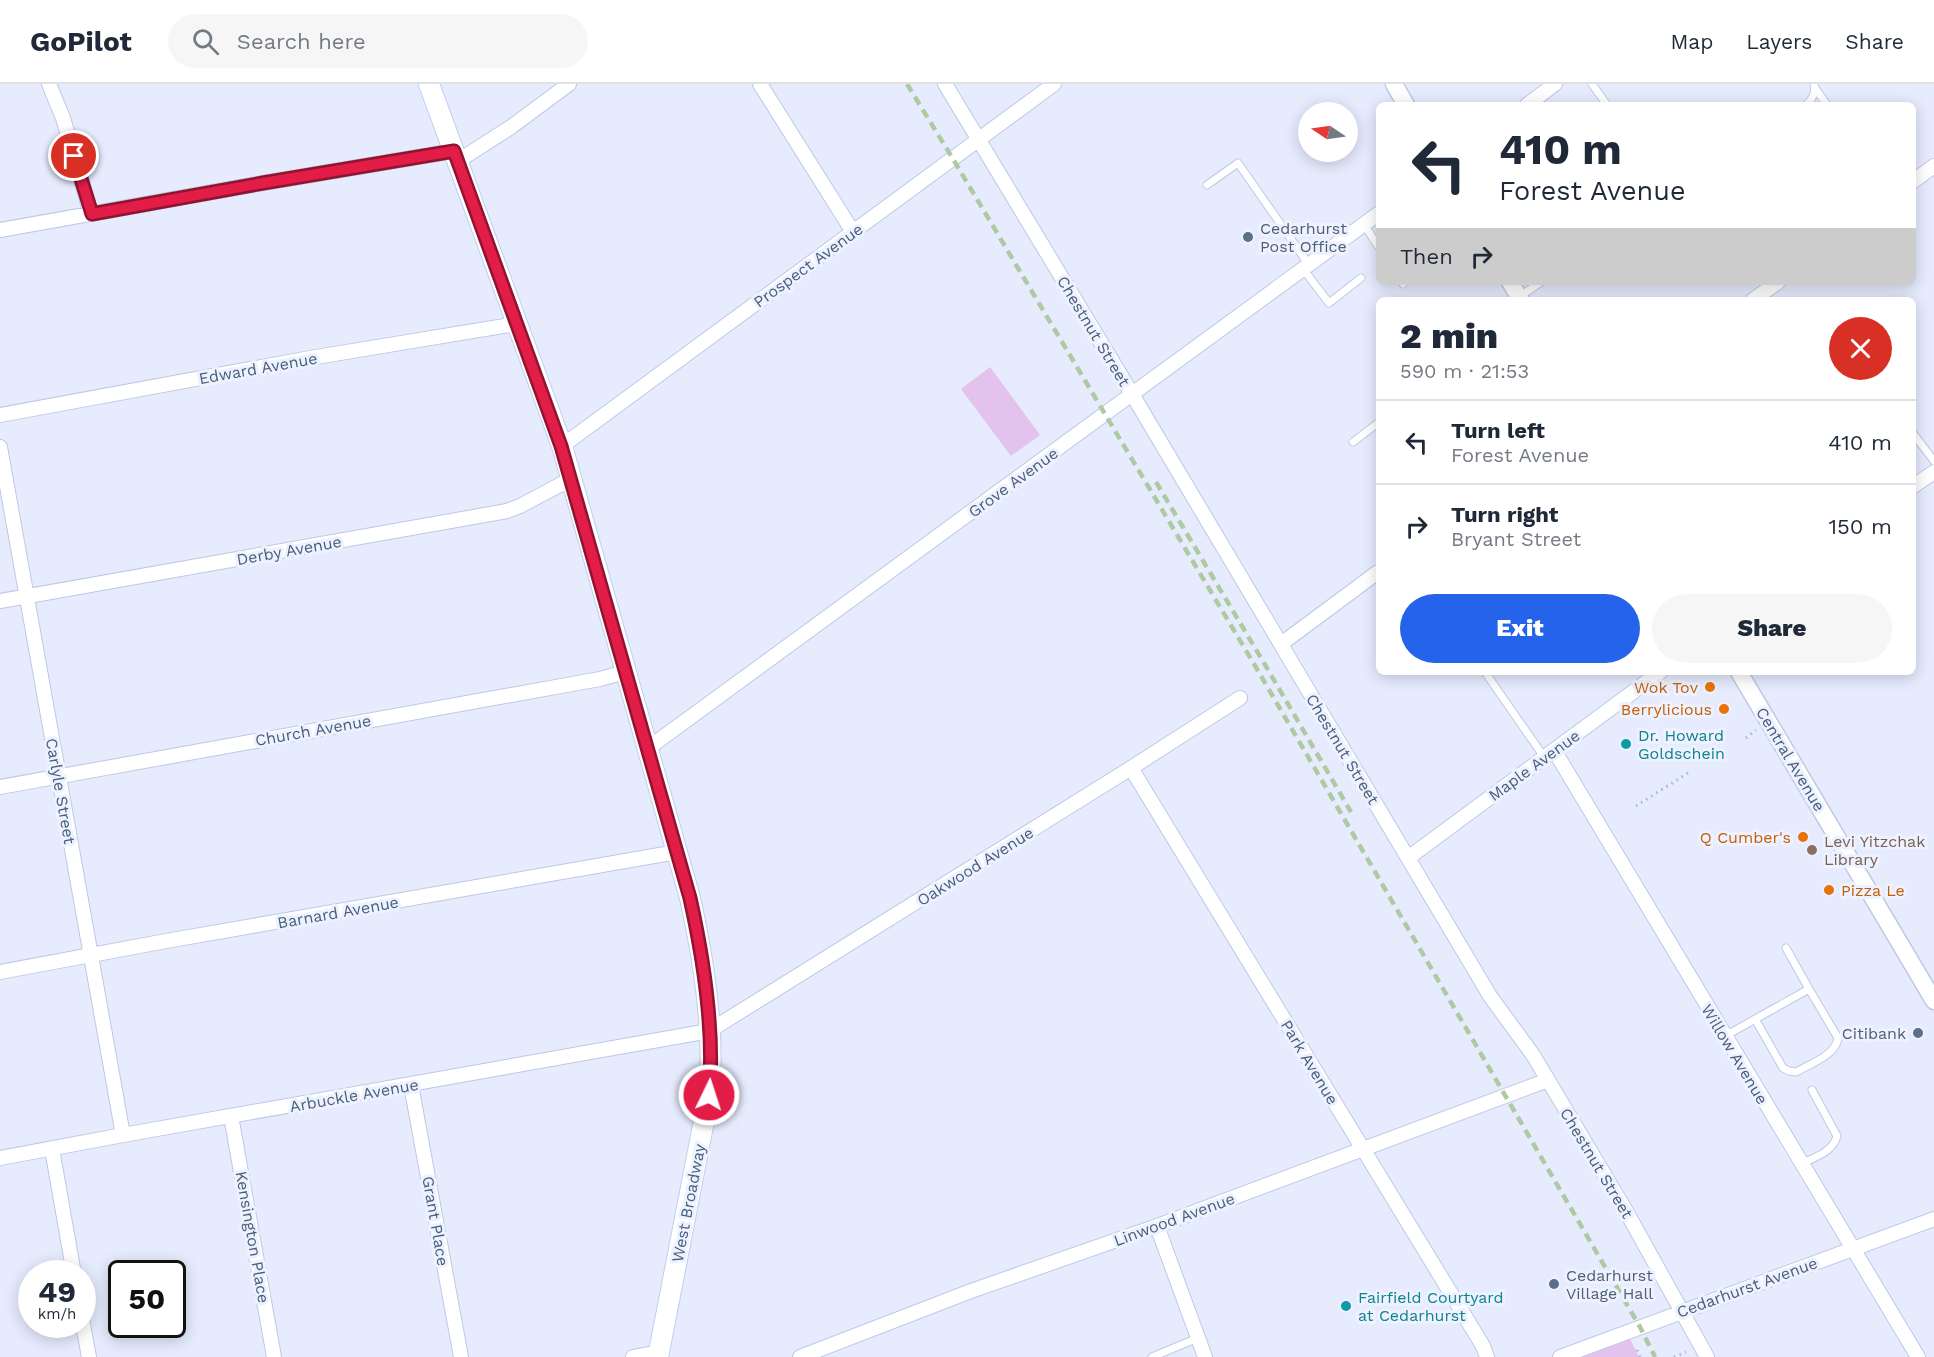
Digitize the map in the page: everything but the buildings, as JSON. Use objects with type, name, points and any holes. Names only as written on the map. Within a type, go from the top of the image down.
[{"type":"main road","name":"West Broadway","points":[[429,84],[457,156],[572,479],[690,898],[701,948],[707,992],[711,1072],[709,1095],[658,1355]]},
{"type":"street","points":[[49,84],[63,118],[92,214]]},
{"type":"street","points":[[0,230],[263,183],[457,156],[511,127],[568,84]]},
{"type":"street","points":[[760,84],[853,232]]},
{"type":"street","name":"Chestnut Street","points":[[945,84],[1490,996],[1533,1055],[1548,1080],[1626,1211],[1707,1357]]},
{"type":"street","name":"Prospect Avenue","points":[[561,446],[1054,84]]},
{"type":"street","points":[[1394,84],[1404,102]]},
{"type":"street","points":[[1531,102],[1556,84]]},
{"type":"street","points":[[1916,179],[1934,166]]},
{"type":"street","name":"Grove Avenue","points":[[647,749],[1376,215]]},
{"type":"street","points":[[1757,297],[1774,285]]},
{"type":"street","name":"Edward Avenue","points":[[0,415],[310,358],[516,324]]},
{"type":"street","name":"Carlyle Street","points":[[0,447],[123,1135]]},
{"type":"street","points":[[1916,484],[1934,472]]},
{"type":"street","name":"Derby Avenue","points":[[0,601],[507,511],[572,479]]},
{"type":"street","points":[[1281,644],[1376,573]]},
{"type":"street","name":"Church Avenue","points":[[0,787],[600,679],[625,672]]},
{"type":"street","name":"Maple Avenue","points":[[1408,858],[1656,675]]},
{"type":"street","name":"Central Avenue","points":[[1741,675],[1934,1001]]},
{"type":"street","name":"Oakwood Avenue","points":[[709,1031],[1240,698]]},
{"type":"street","name":"Willow Avenue","points":[[1549,753],[1725,1036],[1918,1357]]},
{"type":"street","name":"Park Avenue","points":[[1131,768],[1483,1346],[1487,1357]]},
{"type":"street","name":"Barnard Avenue","points":[[0,972],[677,852]]},
{"type":"street","name":"Arbuckle Avenue","points":[[0,1158],[709,1031]]},
{"type":"street","name":"Linwood Avenue","points":[[800,1357],[971,1291],[1157,1226],[1548,1080]]},
{"type":"street","name":"Grant Place","points":[[411,1085],[461,1357]]},
{"type":"street","name":"Kensington Place","points":[[231,1116],[274,1357]]},
{"type":"street","points":[[52,1149],[72,1260]]},
{"type":"street","name":"Cedarhurst Avenue","points":[[1568,1356],[1681,1311],[1934,1219]]},
{"type":"street","points":[[1157,1226],[1205,1357]]},
{"type":"street","points":[[85,1338],[89,1357]]},
{"type":"street","points":[[837,1343],[843,1357]]},
{"type":"street","points":[[633,1357],[658,1355]]},
{"type":"lane","points":[[1592,84],[1605,102]]},
{"type":"lane","points":[[1810,102],[1815,86]]},
{"type":"lane","points":[[1815,86],[1825,102]]},
{"type":"lane","points":[[1207,185],[1238,163],[1329,303],[1361,278]]},
{"type":"lane","points":[[1364,224],[1376,243]]},
{"type":"lane","points":[[1516,293],[1534,285]]},
{"type":"lane","points":[[1353,442],[1376,425]]},
{"type":"lane","points":[[1916,437],[1934,461]]},
{"type":"lane","points":[[1487,675],[1549,753]]},
{"type":"lane","points":[[1755,1019],[1783,1068],[1789,1071],[1796,1072],[1833,1051],[1838,1045],[1838,1038],[1786,948]]},
{"type":"lane","points":[[1725,1036],[1809,989]]},
{"type":"lane","points":[[1801,1164],[1829,1149],[1835,1143],[1837,1136],[1812,1090]]},
{"type":"lane","points":[[1152,1357],[1198,1338]]},
{"type":"path","points":[[1636,806],[1691,771]]},
{"type":"path","points":[[1637,1350],[1640,1357]]},
{"type":"path","points":[[1674,1357],[1686,1352]]},
{"type":"shaded area","points":[[990,367],[1040,435],[1011,456],[961,389]]},
{"type":"shaded area","points":[[1627,1333],[1639,1357],[1572,1357]]},
{"type":"railway","points":[[907,84],[1254,664],[1640,1327],[1655,1357]]},
{"type":"railway","points":[[1156,482],[1351,812]]},
{"type":"place","name":"Cedarhurst Post Office","points":[[1248,237]]},
{"type":"place","name":"Wok Tov","points":[[1710,687]]},
{"type":"place","name":"Berrylicious","points":[[1724,709]]},
{"type":"place","name":"Dr. Howard Goldschein","points":[[1626,744]]},
{"type":"place","name":"Q Cumber's","points":[[1803,837]]},
{"type":"place","name":"Levi Yitzchak Library","points":[[1812,850]]},
{"type":"place","name":"Pizza Le","points":[[1829,890]]},
{"type":"place","name":"Citibank","points":[[1918,1033]]},
{"type":"place","name":"Cedarhurst Village Hall","points":[[1554,1284]]},
{"type":"place","name":"Fairfield Courtyard at Cedarhurst","points":[[1346,1306]]},
{"type":"route","points":[[74,156],[92,214],[454,151],[572,479],[690,898],[701,948],[707,992],[711,1072],[709,1095]]}]
